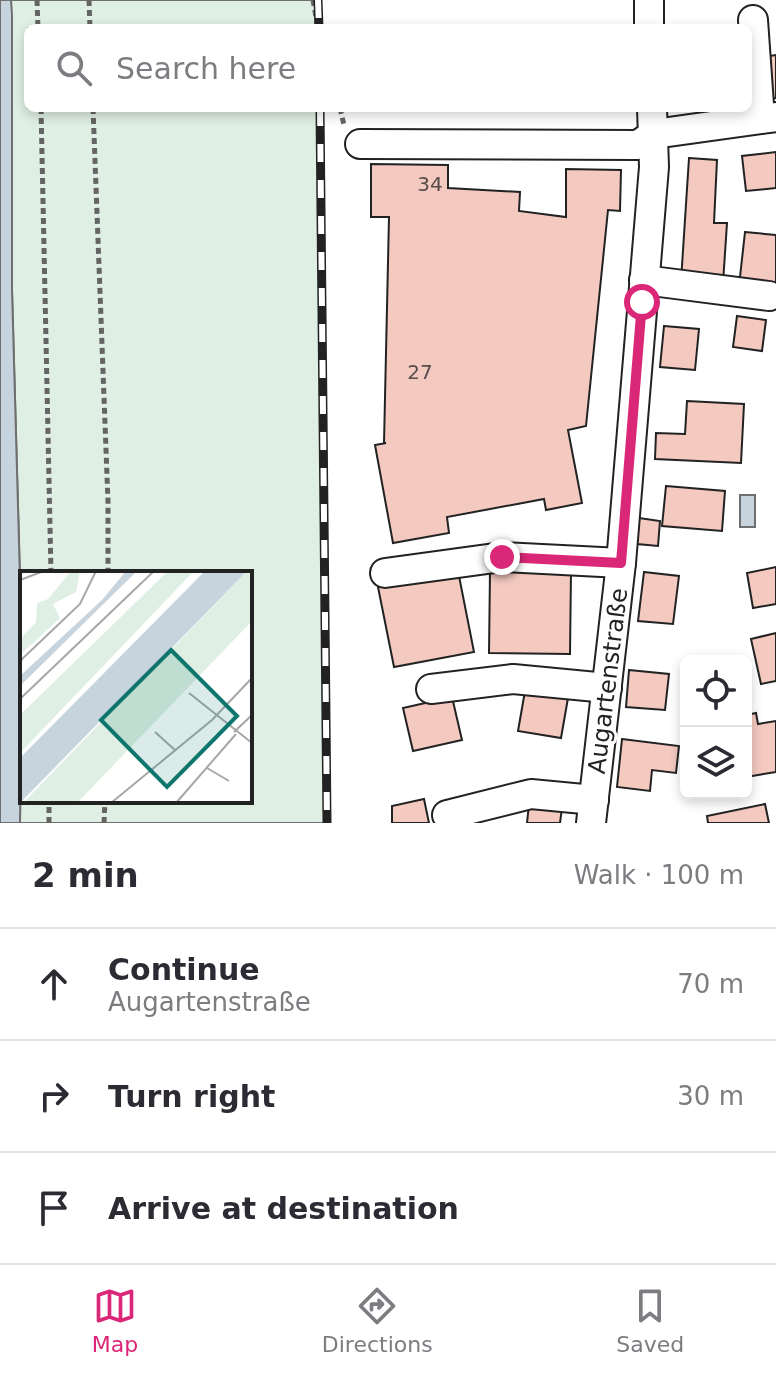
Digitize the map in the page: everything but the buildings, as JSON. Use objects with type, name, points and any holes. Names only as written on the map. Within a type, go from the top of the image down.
[{"type":"street","points":[[649,0],[649,24]]},
{"type":"street","points":[[360,144],[638,145],[653,121],[768,118],[753,20]]},
{"type":"street","name":"Augartenstraße","points":[[592,812],[621,563],[654,167],[653,121]]},
{"type":"street","points":[[643,291],[768,302]]},
{"type":"street","points":[[385,573],[502,557],[621,563]]},
{"type":"street","points":[[431,689],[513,679],[607,688]]},
{"type":"street","points":[[447,815],[531,794],[592,812]]},
{"type":"path","points":[[37,0],[38,24]]},
{"type":"path","points":[[89,0],[90,24]]},
{"type":"path","points":[[313,0],[317,24]]},
{"type":"path","points":[[41,112],[51,571]]},
{"type":"path","points":[[93,112],[108,571]]},
{"type":"path","points":[[104,823],[105,803]]},
{"type":"green space","points":[[11,0],[317,0],[317,24],[24,24],[24,112],[318,112],[327,823],[20,823],[20,803],[252,803],[252,571],[20,571],[20,579],[12,290]]},
{"type":"shaded area","points":[[0,0],[11,0],[12,290],[20,579],[20,823],[0,823]]},
{"type":"shaded area","points":[[740,495],[755,495],[755,527],[740,527]]},
{"type":"railway","points":[[318,0],[319,24]]},
{"type":"railway","points":[[320,112],[327,823]]},
{"type":"route","points":[[502,557],[621,563],[642,302]]}]
